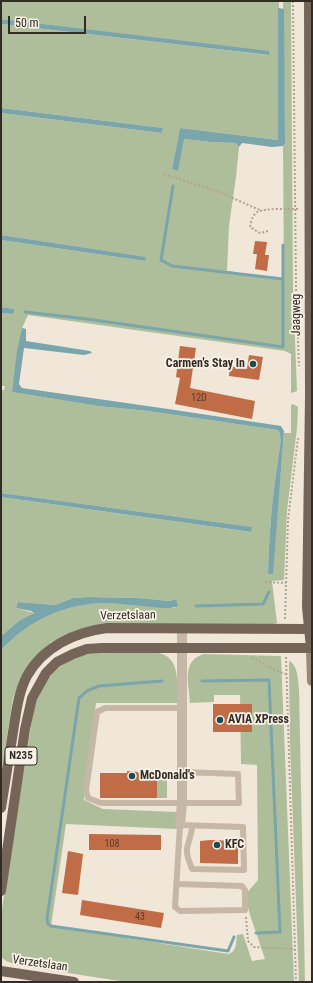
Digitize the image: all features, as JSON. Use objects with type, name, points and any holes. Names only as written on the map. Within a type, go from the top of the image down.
[{"type":"main road","name":"Jaagweg","points":[[308,1],[310,49],[310,404],[308,606],[312,681]]},
{"type":"main road","name":"Verzetslaan","points":[[1,808],[19,698],[26,677],[35,663],[53,646],[90,630],[107,628],[310,628]]},
{"type":"main road","name":"N235","points":[[1,891],[32,698],[46,673],[57,662],[87,649],[286,648],[311,646]]},
{"type":"main road","name":"Verzetslaan","points":[[1,971],[74,982]]},
{"type":"street","points":[[180,825],[182,803],[182,629]]},
{"type":"lane","points":[[182,708],[105,708],[97,712],[86,790],[88,798],[101,803],[239,803],[238,774],[182,772]]},
{"type":"lane","points":[[177,884],[242,886],[246,890],[245,910],[180,911],[175,907],[180,825],[243,827],[244,870],[192,868],[188,858],[187,849],[192,835],[192,826]]},
{"type":"path","points":[[293,1],[296,289],[299,372]]},
{"type":"path","points":[[164,174],[219,192],[262,211]]},
{"type":"path","points":[[268,232],[260,233],[250,227],[251,220],[257,212],[270,210],[309,209]]},
{"type":"path","points":[[285,629],[288,520],[298,437]]},
{"type":"path","points":[[265,582],[286,583]]},
{"type":"path","points":[[286,648],[296,982]]},
{"type":"path","points":[[247,656],[260,661],[279,673],[286,674]]},
{"type":"path","points":[[245,910],[248,941],[254,947],[294,949]]},
{"type":"green space","points":[[1,1],[279,1],[278,140],[180,128],[172,169],[178,170],[183,139],[236,143],[239,147],[229,226],[227,271],[284,280],[283,146],[285,144],[283,1],[291,1],[293,289],[297,391],[291,393],[291,354],[285,351],[28,315],[22,328],[12,392],[98,406],[148,411],[278,430],[280,444],[271,517],[268,574],[272,574],[284,433],[291,433],[291,405],[293,404],[298,407],[297,428],[287,511],[284,580],[272,581],[277,623],[270,625],[88,628],[51,642],[20,680],[13,698],[1,775],[1,650],[12,639],[35,622],[61,610],[89,604],[104,603],[122,603],[175,608],[176,599],[170,601],[138,598],[88,597],[73,598],[55,605],[18,602],[16,608],[34,613],[20,620],[1,636],[1,497],[250,532],[251,527],[1,493],[1,390],[4,390],[5,386],[1,386],[1,313],[13,314],[15,309],[1,307],[1,240],[145,261],[145,257],[1,235],[1,113],[162,133],[163,128],[1,108],[1,24],[268,55],[269,52],[1,19]]},
{"type":"green space","points":[[99,653],[159,653],[171,660],[174,666],[177,680],[177,703],[96,703],[84,800],[103,809],[178,812],[177,829],[66,824],[51,926],[228,954],[235,949],[237,935],[243,934],[252,961],[265,959],[245,895],[258,880],[257,765],[241,764],[240,695],[214,695],[214,702],[190,703],[188,674],[192,662],[203,654],[281,656],[294,982],[126,982],[17,965],[6,961],[1,957],[1,915],[35,700],[45,683],[57,670],[64,664],[80,656]]},
{"type":"green space","points":[[289,661],[296,669],[299,689],[305,982],[299,982],[290,743]]},
{"type":"green space","points":[[149,771],[167,771],[167,798],[150,798]]},
{"type":"water","points":[[278,8],[284,9],[285,144],[283,146],[272,147],[242,143],[239,147],[236,143],[184,139],[178,171],[172,169],[180,128],[278,140]]},
{"type":"water","points":[[1,19],[269,51],[269,55],[1,24]]},
{"type":"water","points":[[1,108],[163,128],[162,133],[1,113]]},
{"type":"water","points":[[1,235],[146,257],[145,261],[1,240]]},
{"type":"water","points":[[1,307],[15,309],[13,314],[1,313]]},
{"type":"water","points":[[22,328],[26,329],[26,341],[90,351],[92,353],[84,355],[24,348],[19,384],[22,388],[281,426],[284,431],[273,574],[268,574],[268,559],[272,502],[280,444],[278,430],[148,411],[98,406],[12,392],[17,351]]},
{"type":"water","points":[[1,493],[252,527],[251,532],[1,497]]},
{"type":"water","points":[[73,598],[138,598],[170,601],[176,599],[178,606],[161,608],[105,603],[90,604],[61,610],[36,622],[24,630],[1,650],[1,636],[20,620],[34,613],[16,608],[18,602],[55,605]]},
{"type":"building","points":[[255,241],[267,242],[265,255],[269,255],[267,271],[255,269],[257,254],[253,254]]},
{"type":"building","points":[[180,346],[196,348],[190,388],[255,401],[252,419],[175,404],[180,378],[176,377]]},
{"type":"building","points":[[249,355],[263,357],[259,380],[229,376],[230,366],[247,369]]},
{"type":"building","points":[[213,704],[252,704],[252,732],[213,732]]},
{"type":"building","points":[[127,771],[138,773],[157,773],[157,798],[100,798],[100,773],[127,773]]},
{"type":"building","points":[[89,834],[161,835],[161,850],[89,850]]},
{"type":"building","points":[[200,841],[238,841],[238,864],[200,863]]},
{"type":"building","points":[[68,851],[83,854],[78,895],[62,893]]},
{"type":"building","points":[[82,900],[164,913],[161,928],[80,915]]},
{"type":"waterway","points":[[173,186],[161,260],[172,266],[283,279]]},
{"type":"waterway","points":[[25,312],[87,319],[283,347],[283,245]]},
{"type":"waterway","points":[[196,606],[263,604],[269,592]]},
{"type":"waterway","points":[[202,681],[269,680],[280,932],[256,933]]},
{"type":"waterway","points":[[162,681],[99,686],[87,691],[79,698],[47,919],[48,924],[51,926],[228,951],[234,937]]},
{"type":"place","name":"Carmen's Stay In","points":[[253,364]]},
{"type":"place","name":"AVIA XPress","points":[[220,720]]},
{"type":"place","name":"McDonald's","points":[[132,776]]},
{"type":"place","name":"KFC","points":[[217,845]]}]
